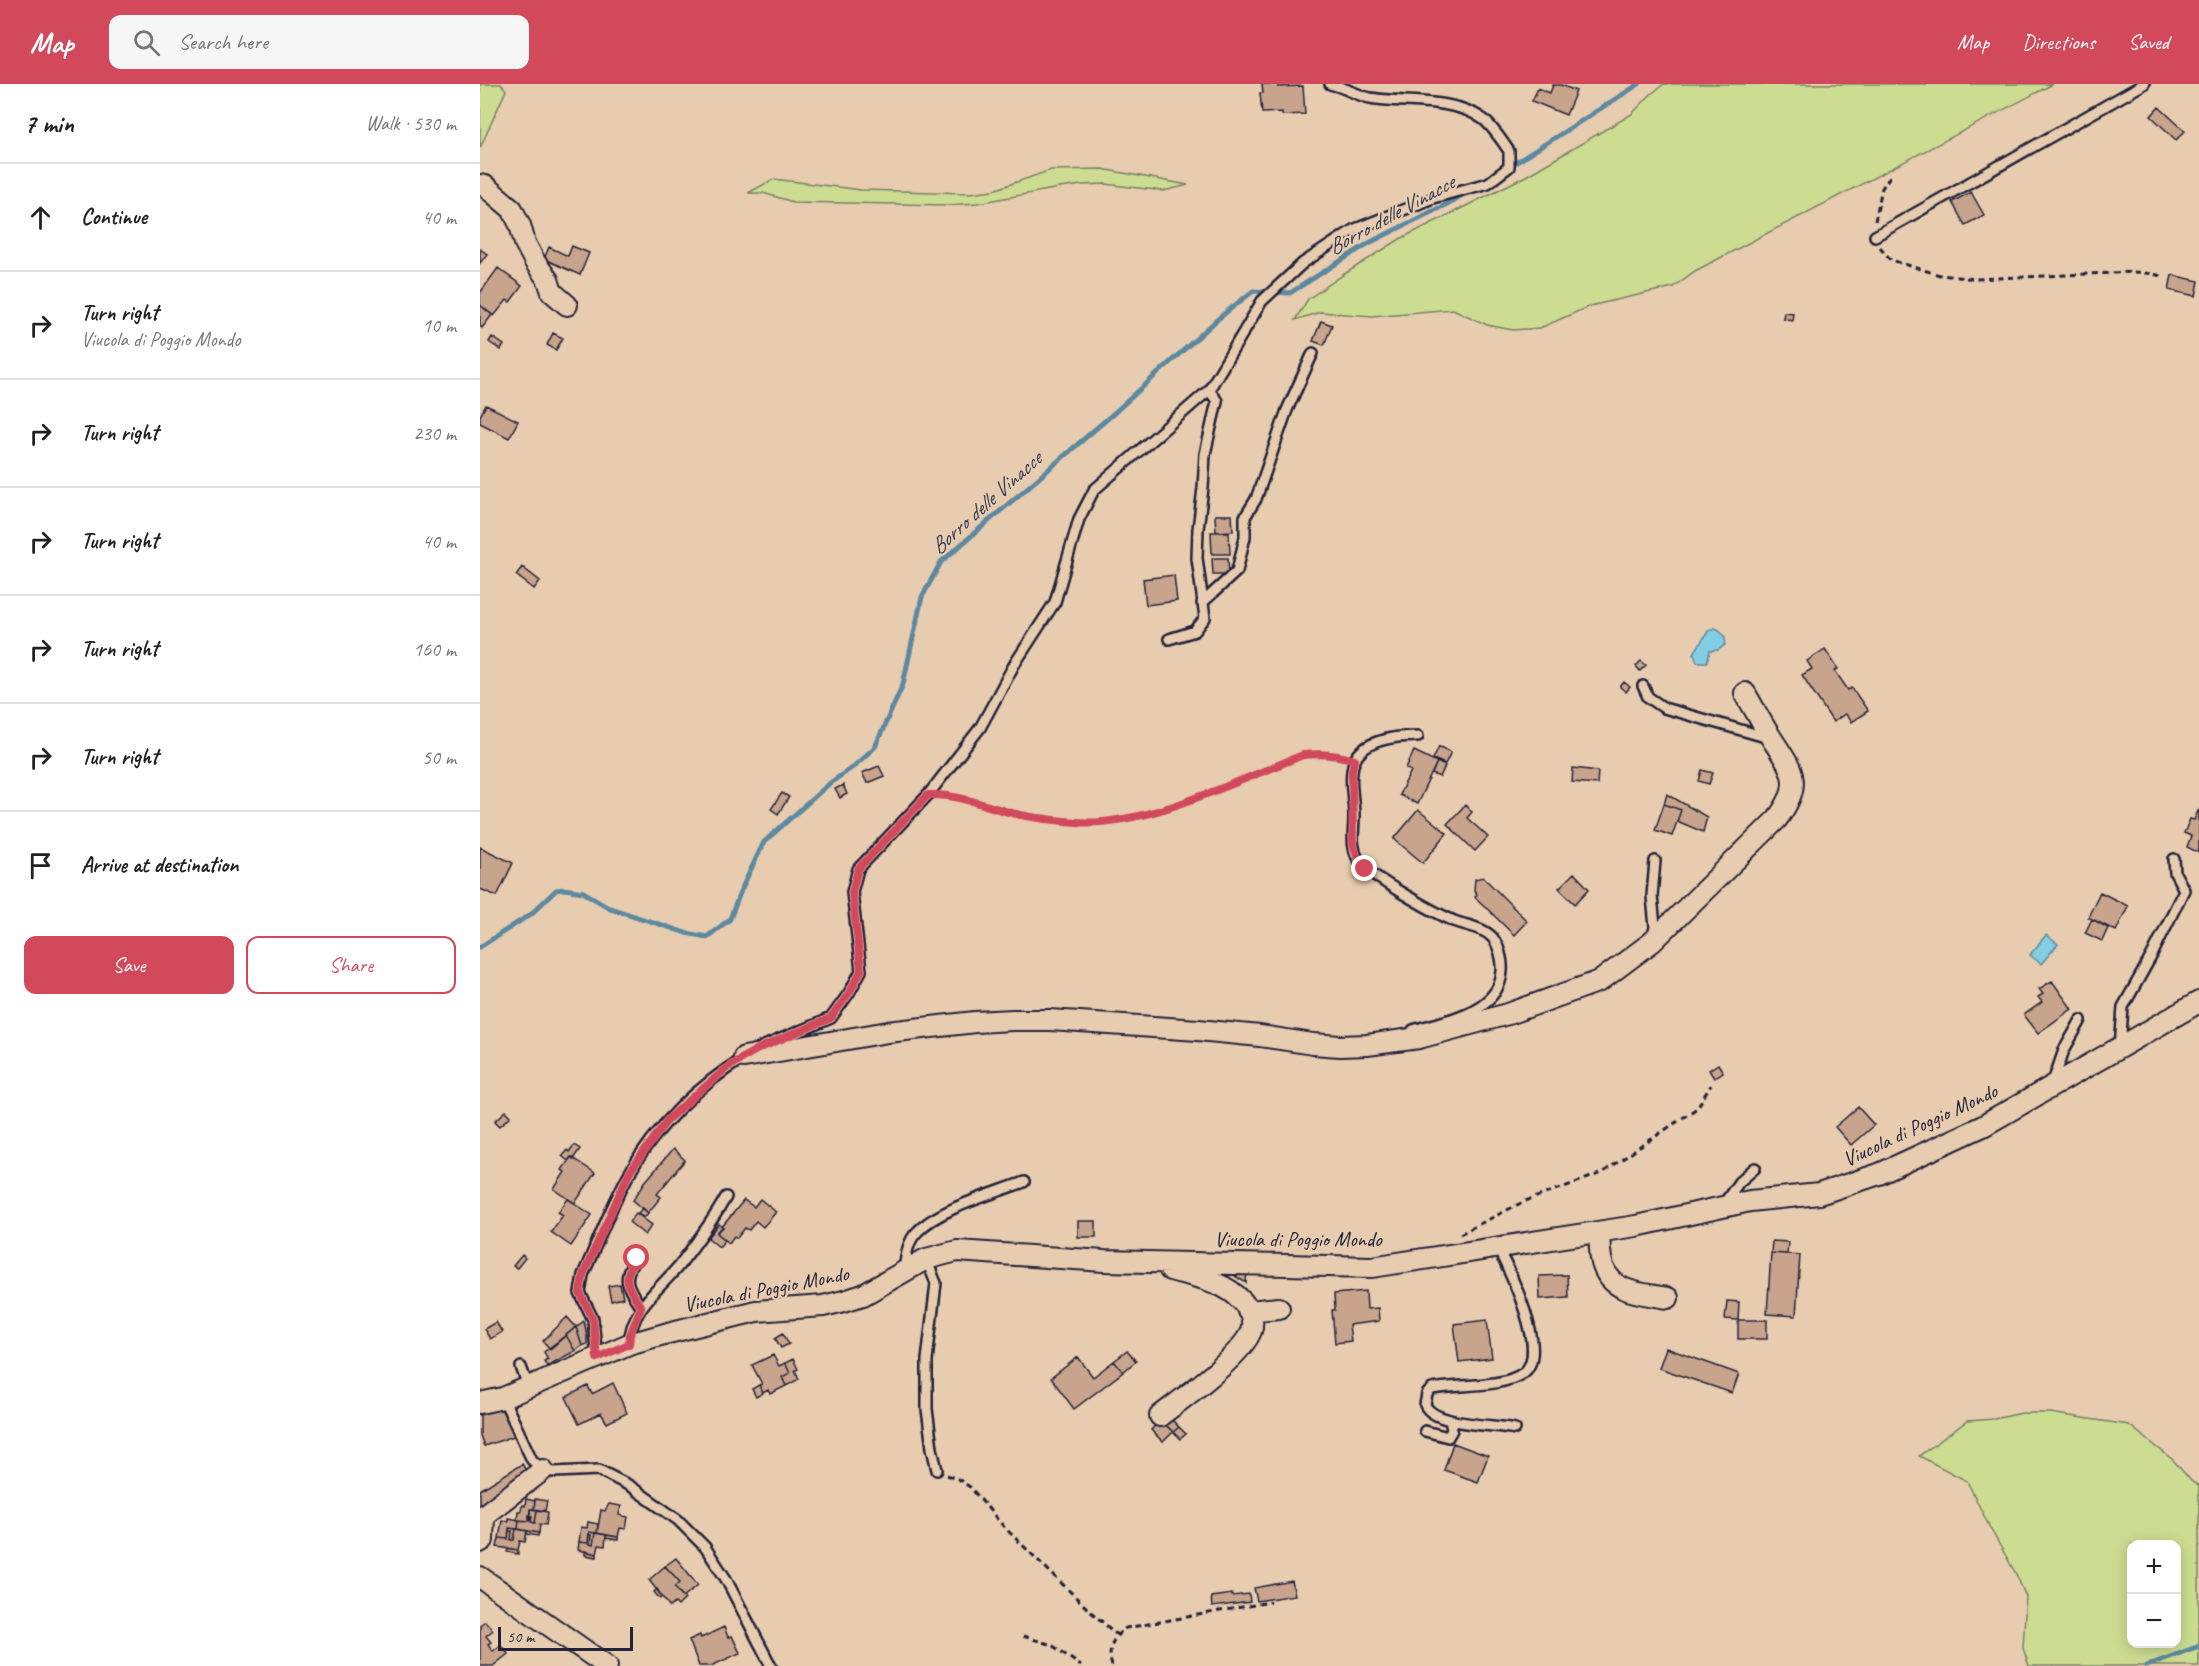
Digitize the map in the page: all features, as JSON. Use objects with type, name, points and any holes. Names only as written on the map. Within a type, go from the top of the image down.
[{"type":"street","points":[[480,185],[485,186],[512,209],[525,243],[548,280],[552,292],[567,305]]},
{"type":"street","points":[[744,1057],[888,1032],[1013,1020],[1050,1020],[1188,1029],[1340,1046],[1367,1045],[1419,1038],[1526,1008],[1600,981],[1652,942],[1784,810],[1792,790],[1792,770],[1745,693]]},
{"type":"street","name":"Viucola di Poggio Mondo","points":[[487,1399],[528,1386],[629,1344],[756,1311],[823,1306],[844,1301],[863,1295],[926,1259],[957,1251],[1120,1261],[1372,1267],[1636,1226],[1750,1201],[1819,1194],[1879,1174],[1983,1126],[2199,1002]]},
{"type":"street","points":[[1599,1232],[1602,1264],[1613,1284],[1629,1290],[1668,1298]]},
{"type":"street","points":[[1120,1261],[1166,1269],[1215,1283],[1237,1297],[1251,1316],[1251,1330],[1238,1350],[1199,1386],[1160,1416]]},
{"type":"street","points":[[1248,1311],[1279,1308]]},
{"type":"street","points":[[480,1542],[483,1540],[484,1515],[543,1470]]},
{"type":"street","points":[[480,1577],[607,1666]]},
{"type":"lane","points":[[597,1358],[593,1319],[580,1293],[583,1275],[629,1173],[668,1119],[728,1067],[760,1048],[831,1018],[849,993],[861,971],[852,892],[858,869],[928,795],[980,728],[1014,664],[1055,602],[1079,519],[1094,490],[1209,390],[1262,301],[1303,263],[1353,230],[1433,198],[1488,183],[1509,167],[1509,151],[1482,119],[1459,109],[1441,105],[1365,97],[1330,84]]},
{"type":"lane","points":[[1875,236],[2144,84]]},
{"type":"lane","points":[[1202,603],[1237,572],[1245,537],[1245,517],[1256,499],[1287,410],[1313,353]]},
{"type":"lane","points":[[1169,639],[1195,632],[1205,618],[1197,558],[1205,454],[1217,401],[1209,390]]},
{"type":"lane","points":[[1643,686],[1648,697],[1664,708],[1771,738]]},
{"type":"lane","points":[[1340,1046],[1408,1031],[1469,1012],[1486,1002],[1502,975],[1501,958],[1492,937],[1478,928],[1454,921],[1372,875],[1359,861],[1353,844],[1352,769],[1355,760],[1360,752],[1375,742],[1404,736],[1418,736]]},
{"type":"lane","points":[[2120,1048],[2123,1007],[2184,890],[2175,873],[2174,859]]},
{"type":"lane","points":[[1652,942],[1655,927],[1652,896],[1655,861]]},
{"type":"lane","points":[[2051,1087],[2064,1050],[2081,1020]]},
{"type":"lane","points":[[1722,1207],[1739,1182],[1755,1168]]},
{"type":"lane","points":[[904,1271],[907,1249],[916,1232],[938,1216],[1024,1182]]},
{"type":"lane","points":[[629,1344],[630,1335],[641,1307],[681,1263],[710,1224],[726,1197]]},
{"type":"lane","points":[[1497,1247],[1521,1300],[1533,1344],[1532,1358],[1524,1373],[1515,1377],[1495,1382],[1451,1385],[1432,1389],[1425,1400],[1430,1413],[1458,1423],[1515,1429]]},
{"type":"lane","points":[[637,1258],[628,1272],[627,1281],[629,1290],[641,1307]]},
{"type":"lane","points":[[926,1259],[936,1283],[927,1360],[927,1409],[937,1470]]},
{"type":"lane","points":[[521,1367],[528,1386]]},
{"type":"lane","points":[[487,1399],[531,1460],[543,1470],[554,1472],[599,1470],[630,1485],[678,1520],[705,1547],[726,1579],[771,1666]]},
{"type":"lane","points":[[1425,1431],[1448,1437],[1452,1430],[1450,1420]]},
{"type":"path","points":[[1891,175],[1882,188],[1874,224],[1875,236],[1882,250],[1892,260],[1940,275],[1976,279],[2134,272],[2164,277]]},
{"type":"path","points":[[928,795],[964,798],[1008,812],[1039,818],[1101,822],[1134,817],[1161,809],[1303,755],[1323,753],[1355,760]]},
{"type":"path","points":[[1455,1237],[1523,1202],[1602,1173],[1697,1108],[1711,1085]]},
{"type":"path","points":[[937,1470],[970,1487],[1004,1527],[1117,1635]]},
{"type":"path","points":[[1112,1666],[1110,1651],[1117,1635],[1132,1627],[1270,1602]]},
{"type":"path","points":[[1023,1636],[1052,1645],[1081,1666]]},
{"type":"green space","points":[[480,84],[501,84],[506,90],[480,148]]},
{"type":"green space","points":[[1664,84],[2053,84],[1695,271],[1673,287],[1590,306],[1540,328],[1513,330],[1487,325],[1453,309],[1372,316],[1320,312],[1295,320],[1308,299],[1343,275],[1400,239],[1526,176],[1632,114]]},
{"type":"green space","points":[[1102,169],[1188,185],[1164,191],[1105,184],[1082,185],[978,203],[947,205],[793,202],[763,193],[748,193],[774,179],[861,190],[970,193],[994,190],[1051,170]]},
{"type":"green space","points":[[2022,1413],[2050,1413],[2129,1425],[2173,1460],[2192,1482],[2199,1486],[2199,1666],[2029,1666],[2023,1648],[2026,1597],[2016,1574],[1967,1481],[1919,1456],[1967,1421],[1994,1419]]},
{"type":"water","points":[[1715,628],[1724,635],[1725,645],[1718,650],[1710,651],[1707,662],[1697,662],[1694,653],[1709,630]]},
{"type":"water","points":[[2046,935],[2058,944],[2041,964],[2030,955]]},
{"type":"building","points":[[1262,84],[1278,84],[1278,87],[1303,86],[1305,114],[1262,113],[1260,93],[1263,93]]},
{"type":"building","points":[[1553,85],[1561,85],[1576,91],[1566,115],[1532,101],[1538,88],[1550,93]]},
{"type":"building","points":[[2159,107],[2185,131],[2176,140],[2151,116]]},
{"type":"building","points":[[1971,192],[1984,215],[1965,225],[1952,202]]},
{"type":"building","points":[[572,246],[589,253],[580,275],[544,259],[549,247],[568,256]]},
{"type":"building","points":[[480,249],[487,254],[480,263]]},
{"type":"building","points":[[498,268],[522,286],[510,302],[507,300],[494,316],[480,305],[480,293]]},
{"type":"building","points":[[2172,275],[2199,281],[2196,296],[2169,290]]},
{"type":"building","points":[[480,305],[492,315],[482,328],[480,326]]},
{"type":"building","points":[[1784,312],[1793,313],[1792,320],[1783,318]]},
{"type":"building","points":[[1321,321],[1332,325],[1324,345],[1313,341]]},
{"type":"building","points":[[553,333],[563,338],[556,350],[547,345]]},
{"type":"building","points":[[492,337],[504,345],[501,350],[489,342]]},
{"type":"building","points":[[486,405],[518,421],[509,438],[480,423],[480,416]]},
{"type":"building","points":[[1215,515],[1232,515],[1233,531],[1216,532]]},
{"type":"building","points":[[1211,532],[1229,532],[1230,554],[1212,554]]},
{"type":"building","points":[[1212,558],[1228,558],[1229,574],[1213,574]]},
{"type":"building","points":[[522,567],[540,581],[534,589],[516,575]]},
{"type":"building","points":[[1174,575],[1177,601],[1146,605],[1143,579]]},
{"type":"building","points":[[1825,649],[1838,669],[1835,671],[1848,690],[1852,688],[1868,711],[1851,722],[1845,714],[1833,722],[1802,675],[1812,669],[1807,661]]},
{"type":"building","points":[[1641,661],[1646,665],[1640,671],[1636,666]]},
{"type":"building","points":[[1624,682],[1630,687],[1626,692],[1620,687]]},
{"type":"building","points":[[1439,746],[1451,752],[1445,764],[1433,759]]},
{"type":"building","points":[[1414,751],[1437,762],[1417,804],[1399,795],[1411,771],[1406,768]]},
{"type":"building","points":[[1437,762],[1445,766],[1440,777],[1432,774]]},
{"type":"building","points":[[879,766],[884,776],[867,783],[862,773]]},
{"type":"building","points":[[1573,768],[1598,771],[1597,784],[1572,782]]},
{"type":"building","points":[[1702,770],[1713,773],[1709,784],[1699,781]]},
{"type":"building","points":[[843,785],[847,794],[840,798],[835,789]]},
{"type":"building","points":[[782,793],[789,797],[778,814],[771,809]]},
{"type":"building","points":[[1667,794],[1707,817],[1703,832],[1677,821],[1681,810],[1664,804]]},
{"type":"building","points":[[1664,804],[1681,810],[1672,836],[1655,830]]},
{"type":"building","points":[[1465,805],[1472,812],[1467,818],[1488,837],[1475,851],[1447,824]]},
{"type":"building","points":[[2199,809],[2199,853],[2187,847],[2191,836],[2184,833],[2190,819],[2194,820]]},
{"type":"building","points":[[1418,810],[1447,833],[1423,863],[1394,839]]},
{"type":"building","points":[[480,847],[513,863],[497,896],[480,889]]},
{"type":"building","points":[[1574,873],[1589,889],[1575,904],[1559,888]]},
{"type":"building","points":[[1483,877],[1527,921],[1514,935],[1475,897],[1477,894],[1474,890],[1475,879]]},
{"type":"building","points":[[2100,892],[2128,906],[2116,931],[2088,917]]},
{"type":"building","points":[[2092,919],[2108,928],[2102,941],[2085,933]]},
{"type":"building","points":[[2052,981],[2072,1009],[2038,1033],[2024,1015],[2042,1002],[2038,997],[2043,994],[2039,989]]},
{"type":"building","points":[[1718,1064],[1723,1072],[1714,1078],[1709,1070]]},
{"type":"building","points":[[1858,1107],[1874,1125],[1851,1145],[1835,1127]]},
{"type":"building","points":[[506,1111],[511,1116],[500,1126],[495,1121]]},
{"type":"building","points":[[574,1145],[580,1149],[573,1159],[571,1157],[568,1161],[562,1156]]},
{"type":"building","points":[[673,1149],[685,1160],[657,1194],[661,1197],[648,1213],[633,1200]]},
{"type":"building","points":[[571,1157],[595,1173],[575,1203],[554,1189],[565,1172],[562,1170]]},
{"type":"building","points":[[568,1199],[592,1215],[571,1246],[551,1232],[563,1215],[558,1212]]},
{"type":"building","points":[[760,1199],[776,1212],[763,1227],[756,1221],[749,1230],[745,1228],[737,1238],[734,1236],[729,1243],[717,1233],[744,1200],[754,1207]]},
{"type":"building","points":[[643,1208],[648,1213],[644,1218],[638,1213]]},
{"type":"building","points":[[636,1213],[652,1225],[645,1235],[629,1222]]},
{"type":"building","points":[[1078,1221],[1096,1221],[1096,1237],[1078,1237]]},
{"type":"building","points":[[719,1224],[723,1227],[717,1233],[725,1240],[719,1247],[708,1238]]},
{"type":"building","points":[[1772,1241],[1788,1242],[1787,1254],[1771,1253]]},
{"type":"building","points":[[1771,1253],[1800,1255],[1796,1316],[1767,1314]]},
{"type":"building","points":[[522,1255],[525,1258],[517,1268],[513,1266]]},
{"type":"building","points":[[1218,1268],[1247,1270],[1246,1283],[1232,1274],[1221,1273],[1217,1277],[1212,1275]]},
{"type":"building","points":[[1567,1275],[1568,1297],[1540,1299],[1539,1276]]},
{"type":"building","points":[[620,1284],[623,1298],[611,1301],[608,1286]]},
{"type":"building","points":[[1366,1291],[1367,1309],[1378,1308],[1379,1321],[1349,1325],[1351,1341],[1335,1343],[1332,1310],[1335,1310],[1334,1294]]},
{"type":"building","points":[[1727,1301],[1739,1302],[1738,1320],[1725,1319]]},
{"type":"building","points":[[567,1317],[576,1327],[550,1349],[543,1341]]},
{"type":"building","points":[[1487,1320],[1492,1358],[1459,1362],[1454,1324]]},
{"type":"building","points":[[1738,1320],[1767,1320],[1767,1339],[1738,1339]]},
{"type":"building","points":[[584,1321],[587,1344],[582,1346],[576,1327]]},
{"type":"building","points":[[496,1322],[502,1332],[490,1339],[484,1329]]},
{"type":"building","points":[[576,1327],[582,1346],[575,1351],[566,1335]]},
{"type":"building","points":[[783,1333],[789,1344],[781,1348],[775,1338]]},
{"type":"building","points":[[566,1335],[575,1351],[547,1366],[544,1361],[548,1359],[544,1352]]},
{"type":"building","points":[[1666,1348],[1739,1374],[1732,1393],[1659,1368]]},
{"type":"building","points":[[1127,1351],[1136,1361],[1123,1372],[1114,1361]]},
{"type":"building","points":[[773,1355],[779,1366],[785,1363],[790,1373],[782,1377],[786,1386],[770,1394],[768,1390],[763,1393],[759,1385],[762,1384],[752,1365]]},
{"type":"building","points":[[1078,1357],[1093,1377],[1114,1361],[1123,1372],[1074,1409],[1051,1378]]},
{"type":"building","points":[[793,1359],[798,1369],[795,1370],[799,1379],[786,1386],[782,1377],[790,1373],[785,1363]]},
{"type":"building","points":[[613,1383],[627,1413],[607,1423],[601,1413],[579,1424],[566,1397],[588,1386],[592,1394]]},
{"type":"building","points":[[759,1385],[763,1393],[756,1397],[752,1389]]},
{"type":"building","points":[[503,1406],[514,1436],[484,1446],[480,1435],[480,1415]]},
{"type":"building","points":[[1169,1417],[1179,1427],[1173,1432],[1164,1423]]},
{"type":"building","points":[[1160,1420],[1173,1432],[1163,1442],[1151,1430]]},
{"type":"building","points":[[1179,1427],[1186,1434],[1180,1439],[1173,1432]]},
{"type":"building","points":[[1453,1443],[1488,1456],[1478,1482],[1444,1470]]},
{"type":"building","points":[[522,1464],[529,1475],[480,1505],[480,1490]]},
{"type":"building","points":[[526,1499],[535,1501],[534,1509],[530,1509],[529,1521],[517,1520],[518,1511],[521,1511],[522,1505],[525,1506]]},
{"type":"building","points":[[535,1499],[547,1501],[545,1511],[534,1509]]},
{"type":"building","points":[[609,1504],[621,1506],[619,1515],[628,1517],[626,1529],[620,1528],[618,1537],[597,1533],[601,1510],[605,1511]]},
{"type":"building","points":[[530,1509],[537,1510],[535,1523],[531,1522]]},
{"type":"building","points":[[537,1510],[548,1512],[546,1525],[540,1524],[539,1533],[518,1529],[519,1520],[529,1521],[529,1515],[532,1516],[531,1522],[535,1523]]},
{"type":"building","points":[[508,1518],[519,1520],[518,1529],[509,1528],[508,1539],[499,1538],[502,1520],[508,1521]]},
{"type":"building","points":[[588,1522],[598,1524],[597,1533],[589,1532],[588,1543],[579,1542],[581,1527],[587,1528]]},
{"type":"building","points":[[509,1528],[516,1529],[514,1540],[511,1540],[512,1531],[509,1531]]},
{"type":"building","points":[[516,1529],[527,1531],[525,1542],[520,1541],[518,1550],[497,1547],[499,1538],[508,1539],[509,1531],[512,1531],[511,1540],[514,1540]]},
{"type":"building","points":[[527,1531],[539,1533],[538,1536],[527,1534]]},
{"type":"building","points":[[589,1532],[595,1533],[593,1545],[590,1544]]},
{"type":"building","points":[[595,1533],[606,1535],[605,1546],[599,1545],[597,1554],[578,1550],[579,1542],[588,1543],[589,1535],[591,1535],[590,1544],[593,1545]]},
{"type":"building","points":[[606,1535],[618,1537],[618,1540],[606,1538]]},
{"type":"building","points":[[508,1548],[518,1550],[518,1554],[507,1552]]},
{"type":"building","points":[[585,1551],[597,1554],[597,1557],[585,1555]]},
{"type":"building","points":[[676,1558],[698,1585],[683,1597],[675,1587],[680,1582],[665,1566]]},
{"type":"building","points":[[665,1566],[680,1582],[675,1587],[685,1599],[678,1606],[675,1603],[670,1607],[649,1580]]},
{"type":"building","points":[[1292,1581],[1295,1595],[1257,1601],[1254,1588]]},
{"type":"building","points":[[657,1589],[662,1597],[660,1599],[654,1592]]},
{"type":"building","points":[[1232,1594],[1232,1596],[1249,1594],[1250,1602],[1212,1607],[1211,1597]]},
{"type":"building","points":[[485,1621],[493,1630],[486,1636],[491,1642],[488,1644],[493,1651],[501,1645],[508,1654],[493,1666],[480,1666],[480,1625]]},
{"type":"building","points":[[724,1627],[728,1637],[732,1636],[740,1653],[711,1666],[699,1666],[689,1640],[700,1635],[701,1638]]},
{"type":"waterway","name":"Borro delle Vinacce","points":[[1509,167],[1639,84]]},
{"type":"waterway","name":"Borro delle Vinacce","points":[[480,947],[531,914],[556,890],[564,889],[583,892],[610,908],[686,933],[707,937],[730,919],[764,842],[830,783],[853,767],[875,747],[903,684],[922,597],[941,562],[1114,413],[1219,318],[1253,291],[1290,293],[1369,243],[1467,192]]},
{"type":"waterway","points":[[2146,1666],[2199,1646]]},
{"type":"route","points":[[637,1258],[628,1272],[627,1281],[629,1290],[641,1307],[630,1335],[629,1344],[597,1358],[593,1319],[580,1293],[583,1275],[629,1173],[668,1119],[728,1067],[760,1048],[831,1018],[861,971],[852,892],[858,869],[928,795],[964,798],[1008,812],[1039,818],[1101,822],[1134,817],[1161,809],[1303,755],[1323,753],[1342,756],[1355,760],[1352,769],[1354,817],[1352,835],[1355,853],[1365,869]]}]
